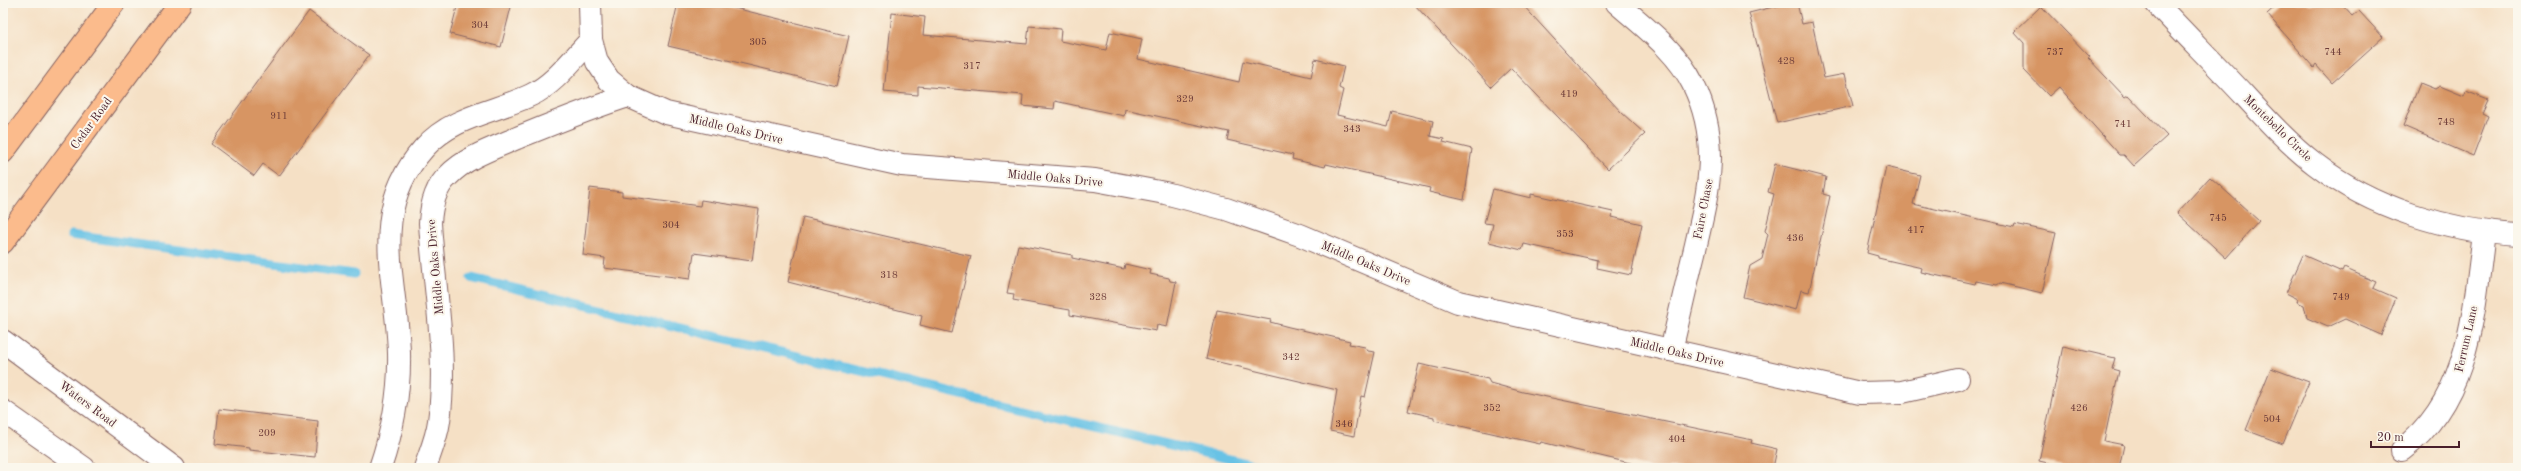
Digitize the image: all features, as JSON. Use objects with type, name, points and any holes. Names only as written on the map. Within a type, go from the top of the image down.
[{"type":"main road","points":[[3,152],[114,3]]},
{"type":"main road","name":"Cedar Road","points":[[3,242],[180,3]]},
{"type":"street","points":[[590,3],[591,40],[597,62],[609,80],[628,96]]},
{"type":"street","name":"Faire Chase","points":[[1617,3],[1667,48],[1693,84],[1705,115],[1711,153],[1710,188],[1671,350]]},
{"type":"street","name":"Montebello Circle","points":[[2156,3],[2279,133],[2315,164],[2339,181],[2400,210],[2441,225],[2484,233],[2518,235]]},
{"type":"street","points":[[380,468],[396,412],[399,384],[399,352],[389,245],[389,220],[395,198],[403,178],[421,150],[439,134],[476,114],[519,100],[543,88],[591,40]]},
{"type":"street","name":"Middle Oaks Drive","points":[[426,468],[438,422],[442,382],[442,343],[430,223],[431,208],[437,191],[447,176],[479,154],[595,106],[628,96],[666,113],[902,165],[1095,180],[1165,193],[1226,209],[1300,235],[1458,302],[1860,394],[1902,392],[1958,379]]},
{"type":"street","name":"Ferrum Lane","points":[[2402,450],[2416,440],[2438,412],[2459,374],[2466,350],[2484,233]]},
{"type":"street","name":"Waters Road","points":[[3,341],[174,468]]},
{"type":"street","points":[[3,411],[84,468]]},
{"type":"building","points":[[458,3],[512,3],[501,47],[450,34]]},
{"type":"building","points":[[678,3],[714,3],[849,36],[837,86],[668,46]]},
{"type":"building","points":[[1413,3],[1521,3],[1621,112],[1645,134],[1608,169],[1511,68],[1491,87]]},
{"type":"building","points":[[1789,3],[1797,3],[1802,24],[1812,22],[1824,78],[1845,74],[1853,106],[1777,123],[1749,13]]},
{"type":"building","points":[[2279,3],[2341,3],[2353,16],[2359,11],[2383,37],[2332,83],[2316,65],[2314,68],[2267,14]]},
{"type":"building","points":[[2041,6],[2090,57],[2088,58],[2125,97],[2128,95],[2167,136],[2134,166],[2124,155],[2120,155],[2059,87],[2049,96],[2024,70],[2024,43],[2014,32]]},
{"type":"building","points":[[309,11],[369,55],[279,176],[263,164],[254,176],[211,144]]},
{"type":"building","points":[[892,13],[925,17],[923,35],[1027,44],[1029,26],[1061,29],[1060,41],[1106,50],[1110,32],[1142,39],[1138,59],[1239,82],[1243,61],[1311,77],[1315,59],[1344,66],[1339,88],[1343,90],[1337,115],[1388,127],[1392,111],[1433,121],[1430,136],[1444,139],[1443,142],[1472,149],[1464,200],[1429,192],[1430,188],[1326,164],[1325,167],[1292,159],[1293,155],[1227,140],[1229,132],[1125,109],[1124,116],[1055,101],[1054,109],[1022,106],[1023,95],[918,86],[918,95],[884,92]]},
{"type":"building","points":[[2420,83],[2435,89],[2440,86],[2464,96],[2466,91],[2488,100],[2482,113],[2488,116],[2473,156],[2403,126]]},
{"type":"building","points":[[1775,164],[1826,177],[1823,194],[1830,196],[1809,292],[1801,290],[1796,310],[1743,297],[1750,266],[1762,259],[1768,234],[1765,231],[1774,194],[1768,192]]},
{"type":"building","points":[[1886,167],[1920,175],[1913,204],[2014,227],[2015,224],[2056,233],[2042,293],[2000,283],[1997,285],[1976,281],[1975,284],[1921,272],[1922,268],[1878,258],[1878,256],[1867,253]]},
{"type":"building","points":[[2210,177],[2259,221],[2226,258],[2177,213]]},
{"type":"building","points":[[590,188],[622,192],[622,196],[700,206],[701,200],[759,209],[752,261],[694,253],[690,279],[604,268],[605,258],[583,255]]},
{"type":"building","points":[[1493,189],[1531,198],[1531,194],[1613,212],[1612,217],[1642,224],[1631,275],[1597,268],[1598,260],[1524,244],[1522,250],[1489,242],[1493,224],[1484,223]]},
{"type":"building","points":[[803,217],[971,256],[952,333],[920,325],[922,316],[788,282]]},
{"type":"building","points":[[1018,245],[1072,255],[1072,258],[1124,269],[1125,264],[1151,270],[1150,274],[1169,278],[1170,281],[1176,282],[1167,327],[1157,325],[1156,331],[1070,315],[1070,310],[1013,300],[1014,294],[1007,293]]},
{"type":"building","points":[[2303,255],[2342,272],[2344,268],[2376,282],[2373,288],[2396,298],[2381,335],[2345,319],[2328,327],[2307,318],[2304,305],[2297,302],[2298,299],[2286,293]]},
{"type":"building","points":[[1217,310],[1271,320],[1270,322],[1350,341],[1349,344],[1365,347],[1368,351],[1375,352],[1365,397],[1361,396],[1354,436],[1330,431],[1337,390],[1206,359]]},
{"type":"building","points":[[2063,346],[2115,358],[2112,369],[2119,371],[2104,441],[2124,445],[2119,468],[2071,468],[2039,461]]},
{"type":"building","points":[[1419,364],[1488,379],[1490,383],[1523,392],[1752,440],[1751,443],[1777,449],[1773,468],[1651,468],[1541,442],[1540,444],[1434,420],[1434,417],[1408,411]]},
{"type":"building","points":[[2271,368],[2309,382],[2283,444],[2246,430]]},
{"type":"building","points":[[219,409],[318,421],[315,457],[249,450],[249,448],[215,444]]},
{"type":"waterway","points":[[71,235],[354,274]]},
{"type":"waterway","points":[[471,278],[1267,468]]}]
